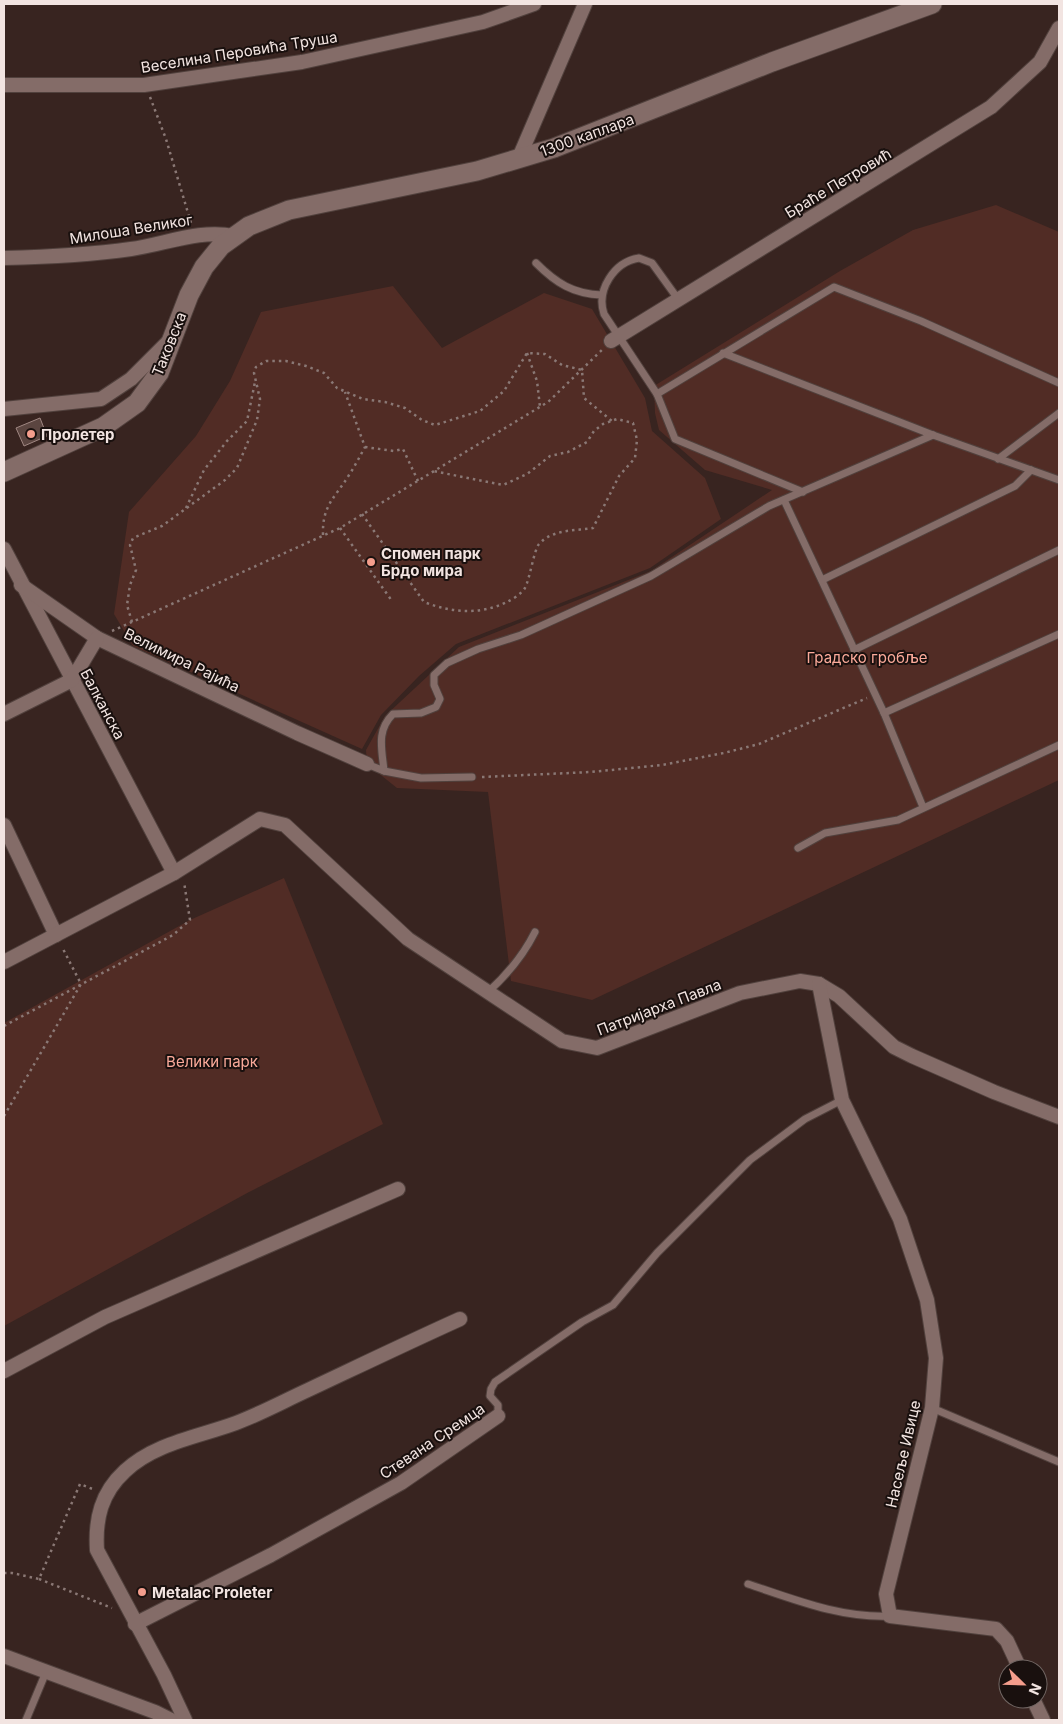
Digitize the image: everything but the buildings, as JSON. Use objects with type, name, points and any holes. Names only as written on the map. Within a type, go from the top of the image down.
[{"type":"street","name":"Веселина Перовића Труша","points":[[4,85],[144,85],[302,62],[483,22],[534,4]]},
{"type":"street","points":[[518,160],[585,4]]},
{"type":"street","name":"1300 каплара","points":[[234,236],[261,220],[289,210],[445,178],[518,160],[584,138],[772,62],[932,4]]},
{"type":"street","name":"Браће Петровић","points":[[615,339],[991,107],[1040,62],[1059,28]]},
{"type":"street","name":"Милоша Великог","points":[[4,258],[96,254],[133,249],[194,236],[220,233],[234,236]]},
{"type":"street","name":"Таковска","points":[[4,472],[103,427],[129,411],[145,396],[172,339],[189,295],[204,267],[221,246],[234,236]]},
{"type":"street","points":[[4,409],[101,399],[131,379],[172,339]]},
{"type":"street","name":"Балканска","points":[[4,549],[72,680],[178,871]]},
{"type":"street","name":"Велимира Рајића","points":[[21,585],[97,638],[297,733],[367,764]]},
{"type":"street","points":[[4,714],[72,680],[97,638]]},
{"type":"street","name":"Патријарха Павла","points":[[4,962],[178,871],[260,820],[285,825],[408,939],[562,1041],[597,1048],[740,993],[800,981],[819,984],[839,996],[894,1046],[994,1092],[1059,1117]]},
{"type":"street","points":[[4,825],[56,934]]},
{"type":"street","name":"Насеље Ивице","points":[[819,984],[842,1100],[900,1219],[927,1300],[936,1358],[932,1408],[886,1594],[890,1616]]},
{"type":"street","points":[[4,1371],[105,1317],[398,1189]]},
{"type":"street","points":[[185,1720],[164,1676],[96,1550],[95,1531],[98,1513],[106,1494],[124,1472],[140,1458],[187,1438],[236,1423],[460,1319]]},
{"type":"street","name":"Стевана Сремца","points":[[133,1620],[271,1555],[401,1483],[498,1416]]},
{"type":"street","points":[[890,1616],[996,1629],[1007,1641],[1015,1659]]},
{"type":"street","points":[[4,1656],[155,1712],[171,1720]]},
{"type":"lane","points":[[678,299],[652,263],[639,258],[618,268],[612,274],[602,295],[601,302],[615,339],[657,394],[675,438],[803,492]]},
{"type":"lane","points":[[536,263],[565,288],[584,294],[602,295]]},
{"type":"lane","points":[[657,394],[834,287],[921,321],[1059,383]]},
{"type":"lane","points":[[723,353],[932,435],[1059,480]]},
{"type":"lane","points":[[998,459],[1059,413]]},
{"type":"lane","points":[[384,771],[381,736],[384,724],[392,714],[421,713],[436,707],[440,699],[434,685],[434,675],[447,663],[478,649],[521,634],[642,580],[784,500],[932,435]]},
{"type":"lane","points":[[822,580],[1015,486],[1031,470]]},
{"type":"lane","points":[[784,500],[884,713],[924,807]]},
{"type":"lane","points":[[854,650],[1059,550]]},
{"type":"lane","points":[[884,713],[1059,634]]},
{"type":"lane","points":[[798,848],[825,833],[898,820],[1059,745]]},
{"type":"lane","points":[[367,764],[384,771],[422,778],[472,777]]},
{"type":"lane","points":[[488,993],[506,976],[525,952],[535,932]]},
{"type":"lane","name":"Стевана Сремца","points":[[498,1416],[498,1404],[490,1396],[495,1382],[582,1322],[613,1306],[657,1253],[750,1160],[805,1119],[842,1100]]},
{"type":"lane","points":[[932,1408],[1059,1462]]},
{"type":"lane","points":[[748,1584],[827,1611],[849,1615],[890,1616]]},
{"type":"lane","points":[[26,1720],[46,1672]]},
{"type":"path","points":[[144,85],[166,139],[194,236]]},
{"type":"path","points":[[97,638],[340,528],[540,407],[615,339]]},
{"type":"path","points":[[527,353],[545,354],[562,364],[582,370]]},
{"type":"path","points":[[132,622],[126,605],[130,585],[136,570],[130,545],[133,538],[162,526],[225,480],[237,468],[257,420],[260,399],[254,373],[256,367],[266,361],[286,361],[324,373],[337,388],[345,392],[363,399],[385,402],[405,408],[422,420],[435,425],[480,411],[504,391],[527,353]]},
{"type":"path","points":[[527,353],[538,381],[540,407]]},
{"type":"path","points":[[582,370],[584,398],[612,421]]},
{"type":"path","points":[[185,510],[204,470],[227,441],[247,421],[256,381]]},
{"type":"path","points":[[345,392],[365,447]]},
{"type":"path","points":[[362,514],[424,602],[437,607],[468,612],[490,610],[514,598],[524,590],[534,563],[538,545],[556,532],[593,528],[619,476],[635,458],[637,440],[633,423],[617,419],[603,424],[594,431],[587,442],[568,452],[550,456],[527,474],[503,485],[433,471]]},
{"type":"path","points":[[365,447],[394,451],[403,449],[418,481]]},
{"type":"path","points":[[323,535],[322,520],[330,500],[348,476],[365,447]]},
{"type":"path","points":[[340,528],[392,601]]},
{"type":"path","points":[[472,777],[561,775],[662,764],[724,753],[759,744],[875,694]]},
{"type":"path","points":[[4,1026],[173,935],[190,920],[178,871]]},
{"type":"path","points":[[56,934],[81,984]]},
{"type":"path","points":[[4,1116],[81,984]]},
{"type":"path","points":[[39,1579],[80,1484],[106,1494]]},
{"type":"path","points":[[4,1573],[39,1579],[133,1620]]},
{"type":"green space","name":"Градско гробље","points":[[996,205],[1059,232],[1059,780],[592,1000],[511,981],[488,792],[397,788],[367,764],[366,750],[385,716],[459,647],[651,571],[772,490],[705,470],[659,430],[655,413],[654,386],[840,271],[913,230]]},
{"type":"green space","name":"Спомен парк Брдо мира","points":[[393,286],[442,348],[544,293],[592,309],[645,398],[652,431],[705,478],[721,519],[650,568],[456,644],[419,676],[381,715],[362,749],[133,646],[114,614],[129,512],[196,436],[230,381],[261,312]]},
{"type":"green space","name":"Велики парк","points":[[284,878],[383,1124],[249,1192],[4,1326],[4,1023],[190,920]]},
{"type":"place","name":"Пролетер","points":[[31,434]]},
{"type":"place","name":"Спомен парк Брдо мира","points":[[371,562]]},
{"type":"place","name":"Metalac Proleter","points":[[142,1592]]}]
